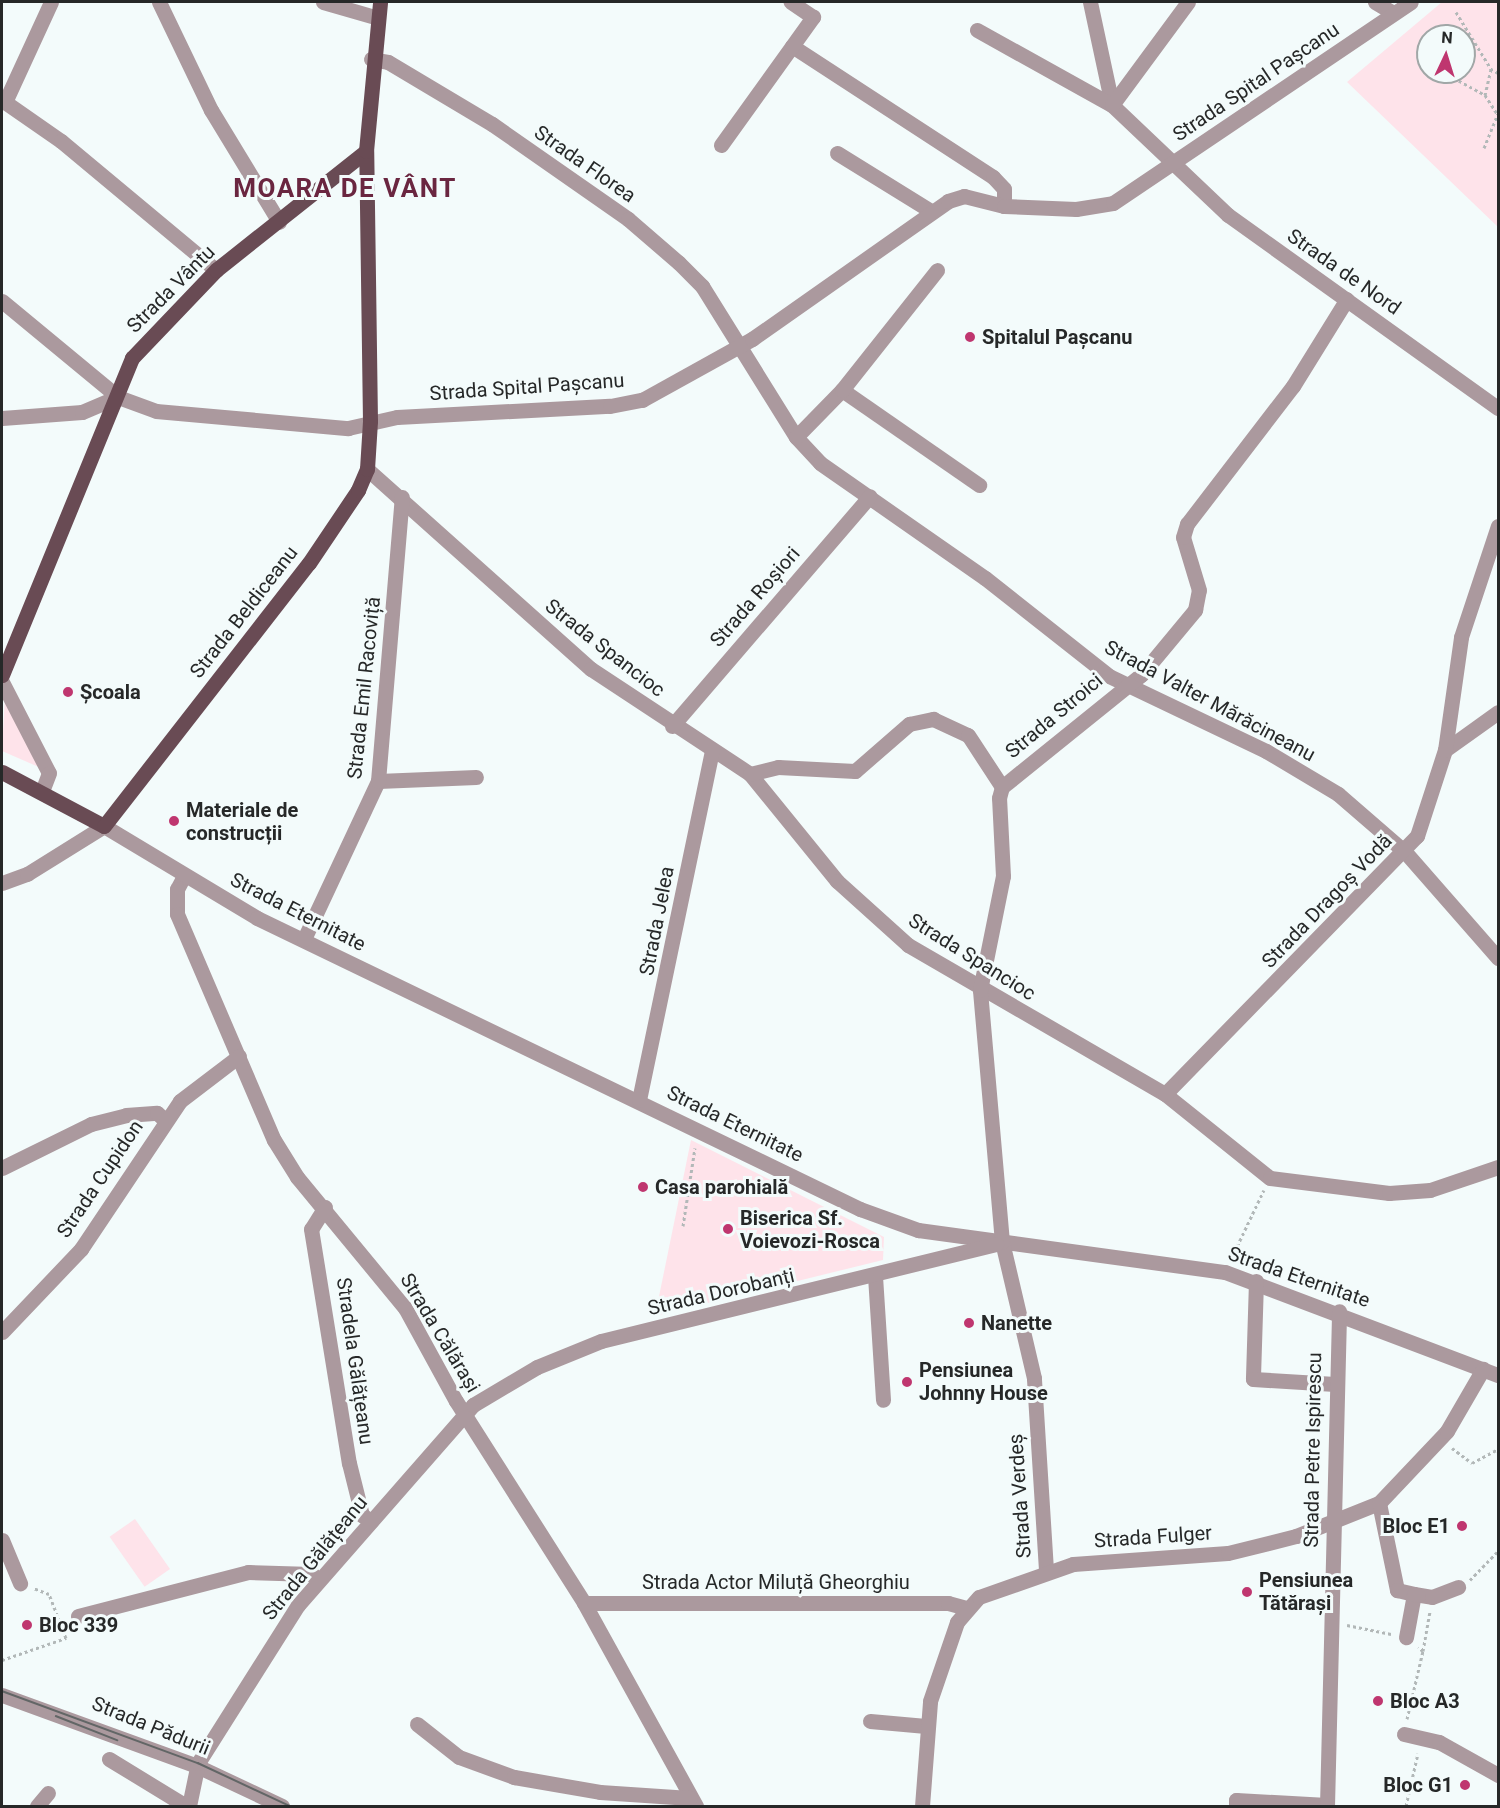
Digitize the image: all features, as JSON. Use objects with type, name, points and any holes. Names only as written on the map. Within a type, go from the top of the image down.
[{"type":"main road","name":"Strada Beldiceanu","points":[[104,826],[309,563],[367,469],[370,421],[366,151],[371,59],[380,2]]},
{"type":"main road","name":"Strada Vântu","points":[[118,397],[132,358],[216,270],[366,151]]},
{"type":"main road","points":[[2,675],[118,397]]},
{"type":"main road","name":"Strada Eternitate","points":[[2,772],[42,791],[104,826]]},
{"type":"street","points":[[51,2],[3,101],[216,270]]},
{"type":"street","points":[[159,2],[211,110],[279,222]]},
{"type":"street","points":[[323,2],[378,18]]},
{"type":"street","points":[[721,145],[813,17],[791,2]]},
{"type":"street","points":[[1090,2],[1112,105]]},
{"type":"street","points":[[1112,105],[1188,2]]},
{"type":"street","points":[[1375,2],[1393,13]]},
{"type":"street","name":"Strada Spital Pașcanu","points":[[2,301],[118,397],[156,411],[208,419],[348,428],[370,421],[621,404],[676,384],[740,346],[931,211],[964,196],[1004,206],[1076,209],[1113,203],[1411,2]]},
{"type":"street","name":"Strada Spital Pașcanu","points":[[977,30],[1112,105],[1171,164]]},
{"type":"street","points":[[792,46],[993,177],[1004,189],[1004,206]]},
{"type":"street","name":"Strada Florea","points":[[371,59],[388,62],[492,124],[628,219],[702,286],[740,346]]},
{"type":"street","points":[[837,153],[931,211]]},
{"type":"street","name":"Strada de Nord","points":[[1171,164],[1246,228],[1498,408]]},
{"type":"street","points":[[796,437],[842,390],[937,270]]},
{"type":"street","name":"Strada Stroici","points":[[1002,1242],[980,990],[1003,876],[1002,787],[1129,684],[1195,610],[1199,590],[1183,537],[1187,524],[1293,386],[1347,299]]},
{"type":"street","name":"Strada Valter Mărăcineanu","points":[[740,346],[796,437],[820,463],[985,578],[1050,634],[1129,684],[1266,751],[1328,788],[1406,853],[1498,958]]},
{"type":"street","points":[[842,390],[979,485]]},
{"type":"street","points":[[2,418],[82,412],[118,397]]},
{"type":"street","name":"Strada Spancioc","points":[[367,469],[402,497],[547,632],[672,726],[750,774],[816,858],[867,909],[908,945],[980,990],[1165,1094],[1270,1178]]},
{"type":"street","name":"Strada Roșiori","points":[[672,726],[870,496]]},
{"type":"street","name":"Strada Emil Racoviță","points":[[304,939],[378,781],[402,497]]},
{"type":"street","name":"Strada Dragoș Vodă","points":[[1165,1094],[1406,853],[1425,819],[1445,750],[1461,637],[1498,526]]},
{"type":"street","points":[[2,682],[49,773],[42,791]]},
{"type":"street","points":[[1445,750],[1498,712]]},
{"type":"street","points":[[750,774],[778,767],[855,771],[909,724],[933,719],[968,735],[1002,787]]},
{"type":"street","name":"Strada Jelea","points":[[639,1100],[712,750]]},
{"type":"street","points":[[378,781],[476,777]]},
{"type":"street","points":[[2,883],[27,874],[104,826]]},
{"type":"street","name":"Strada Eternitate","points":[[104,826],[184,876],[304,939],[890,1221],[1002,1242],[1225,1272],[1338,1311],[1498,1375]]},
{"type":"street","name":"Strada Călărași","points":[[184,876],[177,889],[177,914],[274,1140],[405,1308],[465,1414],[584,1603],[693,1802]]},
{"type":"street","name":"Strada Cupidon","points":[[2,1332],[81,1248],[165,1120],[180,1101],[239,1056]]},
{"type":"street","points":[[2,1168],[91,1124],[126,1115],[157,1113],[165,1120]]},
{"type":"street","points":[[1270,1178],[1389,1193],[1430,1190],[1498,1167]]},
{"type":"street","name":"Stradela Gălățeanu","points":[[325,1207],[311,1229],[349,1463],[362,1515],[370,1521]]},
{"type":"street","name":"Strada Dorobanți","points":[[465,1414],[537,1367],[601,1341],[875,1276],[1002,1242]]},
{"type":"street","name":"Strada Verdeș","points":[[1002,1242],[1034,1378],[1046,1570]]},
{"type":"street","points":[[875,1276],[883,1400]]},
{"type":"street","points":[[1256,1281],[1253,1379],[1335,1384]]},
{"type":"street","name":"Strada Petre Ispirescu","points":[[1327,1806],[1338,1311]]},
{"type":"street","name":"Strada Fulger","points":[[967,1608],[979,1597],[1046,1570],[1129,1558],[1228,1553],[1334,1521],[1379,1503],[1440,1439],[1483,1369]]},
{"type":"street","name":"Strada Gălățeanu","points":[[187,1806],[197,1766],[318,1581],[465,1414]]},
{"type":"street","points":[[1379,1503],[1397,1590],[1432,1598],[1458,1587]]},
{"type":"street","points":[[2,1540],[20,1583]]},
{"type":"street","points":[[78,1616],[248,1572],[312,1574],[318,1581]]},
{"type":"street","points":[[1406,1637],[1414,1594]]},
{"type":"street","name":"Strada Actor Miluță Gheorghiu","points":[[584,1603],[948,1603],[967,1608]]},
{"type":"street","points":[[922,1806],[926,1726],[945,1653],[967,1608]]},
{"type":"street","name":"Strada Pădurii","points":[[2,1695],[197,1766],[282,1806]]},
{"type":"street","points":[[870,1721],[926,1726]]},
{"type":"street","points":[[417,1724],[459,1757],[514,1777],[600,1792],[693,1802]]},
{"type":"street","points":[[1404,1734],[1421,1738],[1498,1775]]},
{"type":"street","points":[[109,1759],[187,1806]]},
{"type":"street","points":[[37,1806],[48,1793]]},
{"type":"street","points":[[1236,1806],[1236,1800],[1327,1806]]},
{"type":"path","points":[[1456,12],[1491,69],[1498,73]]},
{"type":"path","points":[[1485,95],[1491,69]]},
{"type":"path","points":[[1465,84],[1485,95],[1498,115],[1484,148]]},
{"type":"path","points":[[683,1226],[701,1131]]},
{"type":"path","points":[[1225,1272],[1270,1178]]},
{"type":"path","points":[[1440,1439],[1472,1463],[1498,1449]]},
{"type":"path","points":[[1458,1587],[1498,1551]]},
{"type":"path","points":[[2,1660],[66,1638],[49,1594],[20,1583]]},
{"type":"path","points":[[1404,1734],[1423,1651],[1432,1598]]},
{"type":"path","points":[[1330,1626],[1406,1637],[1423,1651]]},
{"type":"path","points":[[1406,1806],[1421,1738]]},
{"type":"shaded area","points":[[1442,2],[1498,2],[1498,227],[1347,82]]},
{"type":"shaded area","points":[[5,696],[41,768],[2,751]]},
{"type":"shaded area","points":[[691,1140],[884,1237],[883,1260],[655,1316]]},
{"type":"shaded area","points":[[135,1519],[170,1569],[145,1587],[110,1537]]},
{"type":"tram line","points":[[2,1691],[198,1763],[290,1806]]},
{"type":"tram line","points":[[56,1716],[117,1740]]},
{"type":"place","name":"Spitalul Pașcanu","points":[[970,337]]},
{"type":"place","name":"Școala","points":[[68,692]]},
{"type":"place","name":"Materiale de construcții","points":[[174,821]]},
{"type":"place","name":"Casa parohială","points":[[643,1187]]},
{"type":"place","name":"Biserica Sf. Voievozi-Rosca","points":[[728,1229]]},
{"type":"place","name":"Nanette","points":[[969,1323]]},
{"type":"place","name":"Pensiunea Johnny House","points":[[907,1382]]},
{"type":"place","name":"Bloc E1","points":[[1462,1526]]},
{"type":"place","name":"Pensiunea Tătărași","points":[[1247,1592]]},
{"type":"place","name":"Bloc 339","points":[[27,1625]]},
{"type":"place","name":"Bloc A3","points":[[1378,1701]]},
{"type":"place","name":"Bloc G1","points":[[1465,1785]]},
{"type":"district","name":"MOARA DE VÂNT","points":[[345,189]]}]
